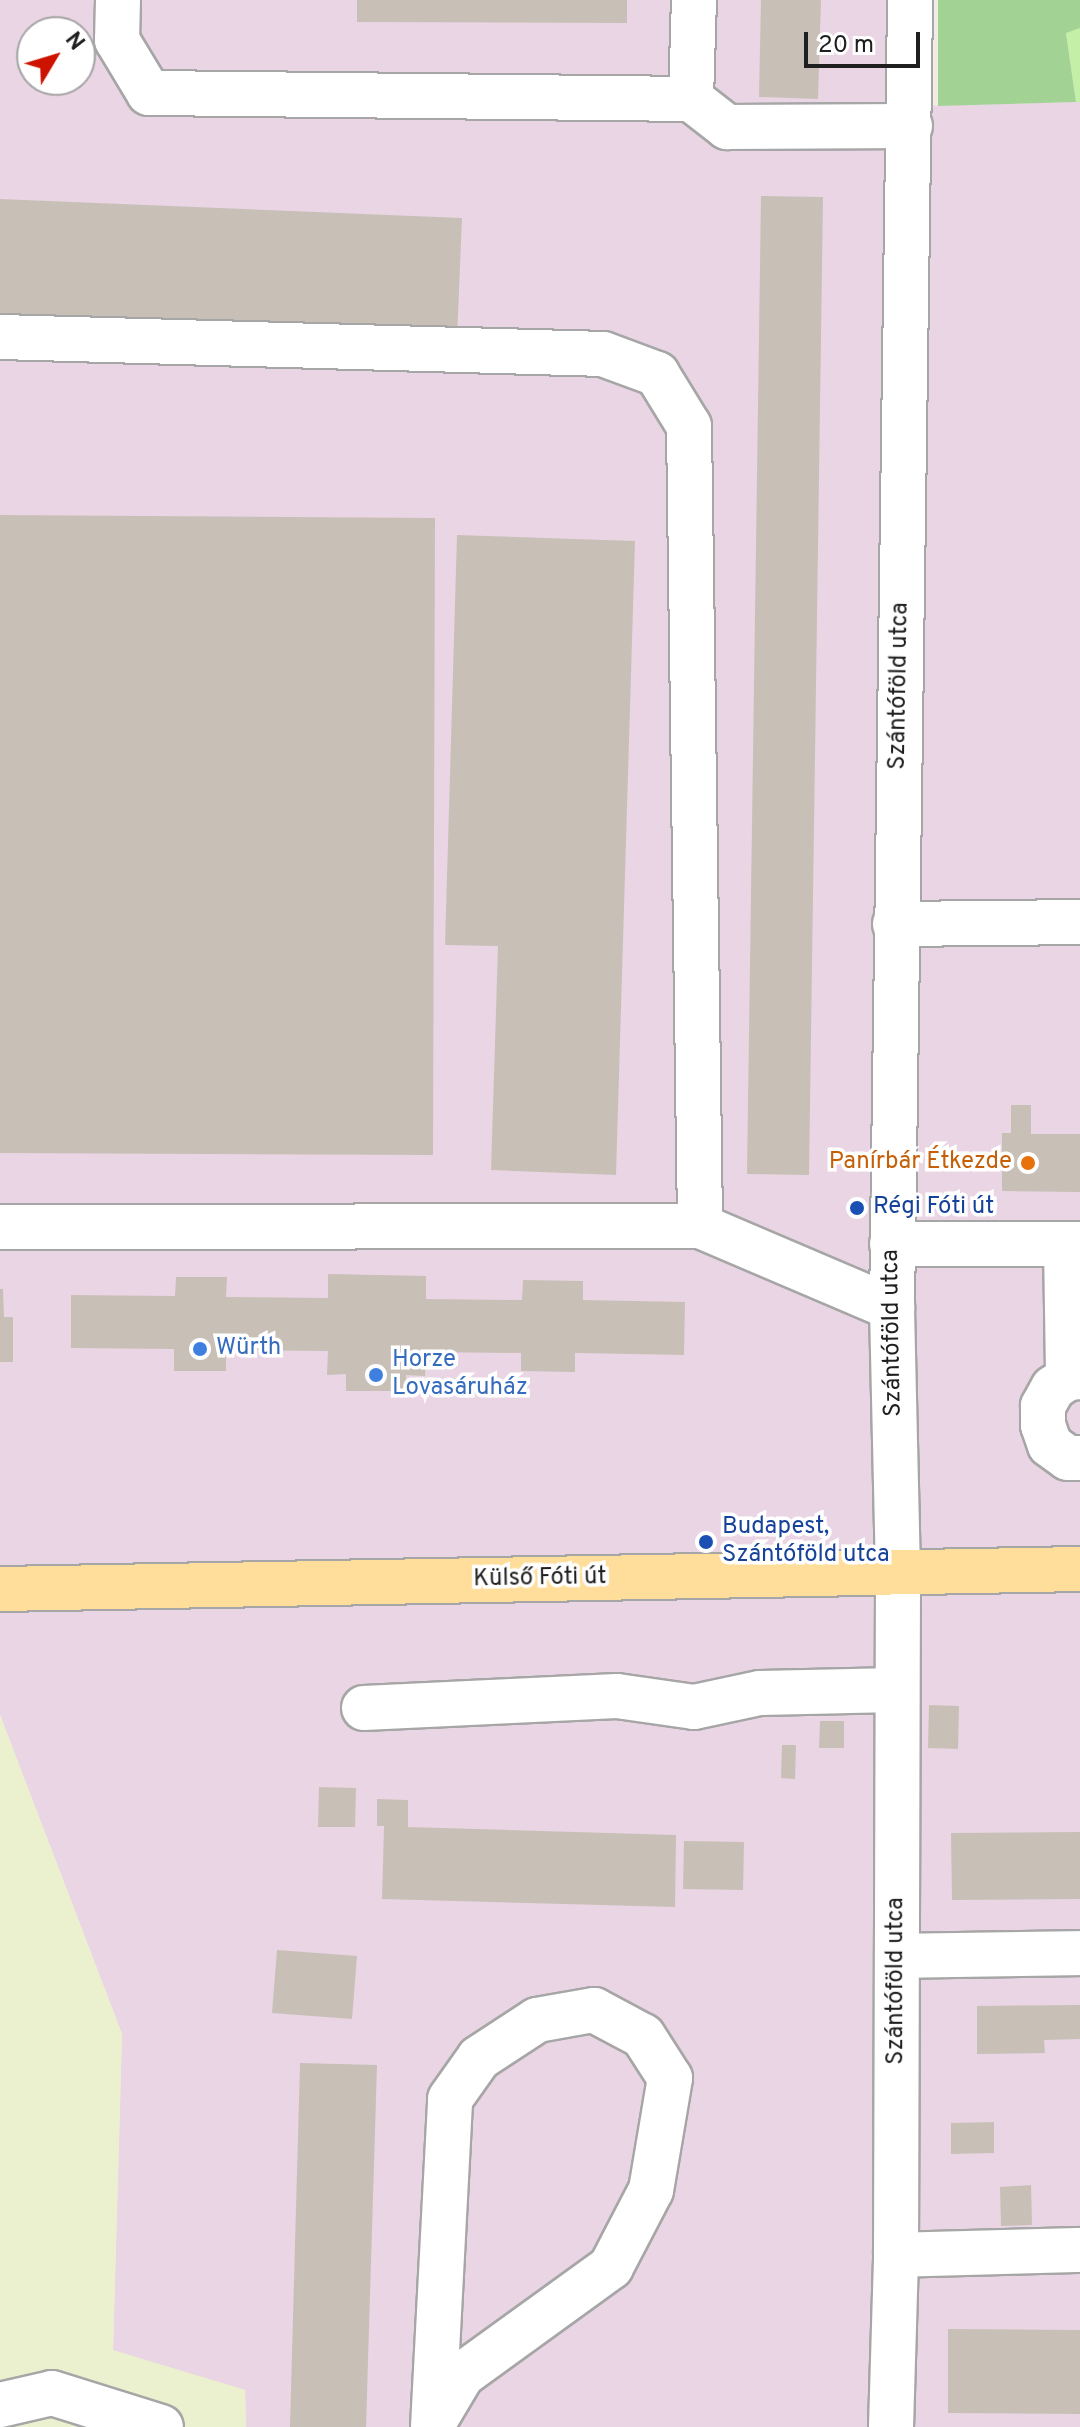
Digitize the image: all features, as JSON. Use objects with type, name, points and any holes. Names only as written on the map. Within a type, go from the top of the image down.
[{"type":"main road","name":"Külső Fóti út","points":[[0,1589],[1080,1569]]},
{"type":"street","points":[[118,0],[117,40],[149,93],[691,99],[727,127],[910,126]]},
{"type":"street","points":[[691,99],[694,0]]},
{"type":"street","name":"Szántóföld utca","points":[[891,2427],[896,2255],[898,1573],[892,1244],[910,0]]},
{"type":"street","points":[[0,337],[603,354],[657,374],[689,426],[700,1226]]},
{"type":"street","points":[[895,924],[1080,922]]},
{"type":"street","points":[[0,1227],[700,1226],[892,1308]]},
{"type":"street","points":[[892,1244],[1073,1245],[1074,1378],[1053,1388],[1043,1406],[1043,1425],[1050,1445],[1068,1458],[1080,1458]]},
{"type":"street","points":[[364,1708],[617,1696],[694,1707],[760,1693],[897,1690]]},
{"type":"street","points":[[897,1956],[1080,1953]]},
{"type":"street","points":[[594,2010],[643,2036],[670,2078],[651,2190],[611,2267],[462,2375],[433,2424],[450,2099],[479,2058],[537,2020],[594,2010]]},
{"type":"street","points":[[896,2255],[1080,2250]]},
{"type":"street","points":[[0,2405],[52,2393],[161,2427]]},
{"type":"shaded area","points":[[0,0],[914,0],[920,106],[1080,102],[1080,2427],[246,2427],[245,2390],[113,2351],[122,2034],[0,1715]]},
{"type":"green space","points":[[938,0],[1080,0],[1080,28],[1066,33],[1076,102],[938,106]]},
{"type":"green space","points":[[1080,28],[1080,102],[1076,102],[1066,32]]},
{"type":"green space","points":[[0,1715],[122,2034],[113,2350],[245,2390],[246,2427],[0,2427]]},
{"type":"building","points":[[357,0],[627,0],[627,23],[357,22]]},
{"type":"building","points":[[761,0],[821,0],[818,99],[759,97]]},
{"type":"building","points":[[761,196],[823,197],[809,1175],[747,1174]]},
{"type":"building","points":[[0,199],[462,218],[457,338],[0,319]]},
{"type":"building","points":[[0,515],[435,518],[433,1155],[0,1153]]},
{"type":"building","points":[[457,535],[635,541],[616,1175],[491,1170],[498,946],[445,945]]},
{"type":"building","points":[[1011,1105],[1031,1105],[1031,1134],[1080,1134],[1080,1192],[1002,1191],[1002,1133],[1011,1133]]},
{"type":"building","points":[[328,1274],[426,1276],[426,1299],[522,1300],[523,1280],[583,1281],[583,1300],[685,1302],[684,1355],[575,1353],[575,1372],[521,1371],[521,1353],[426,1352],[425,1376],[406,1375],[406,1391],[346,1391],[346,1374],[327,1375],[328,1351],[226,1350],[226,1371],[174,1371],[174,1349],[71,1348],[71,1295],[175,1296],[176,1277],[227,1277],[226,1297],[328,1298]]},
{"type":"building","points":[[0,1289],[3,1289],[4,1317],[13,1317],[13,1362],[0,1362]]},
{"type":"building","points":[[929,1705],[959,1706],[958,1749],[928,1748]]},
{"type":"building","points":[[820,1721],[844,1721],[844,1748],[819,1748]]},
{"type":"building","points":[[782,1745],[796,1745],[795,1779],[781,1778]]},
{"type":"building","points":[[319,1787],[356,1788],[355,1827],[318,1827]]},
{"type":"building","points":[[377,1799],[408,1800],[408,1827],[676,1835],[675,1907],[382,1899],[384,1826],[377,1826]]},
{"type":"building","points":[[1080,1832],[1080,1899],[952,1900],[951,1833]]},
{"type":"building","points":[[684,1841],[744,1842],[743,1890],[683,1889]]},
{"type":"building","points":[[277,1950],[357,1956],[352,2019],[272,2013]]},
{"type":"building","points":[[1080,2005],[1080,2039],[1044,2040],[1045,2053],[977,2054],[977,2006]]},
{"type":"building","points":[[300,2063],[377,2065],[366,2427],[290,2427]]},
{"type":"building","points":[[994,2122],[994,2153],[951,2154],[951,2123]]},
{"type":"building","points":[[1031,2185],[1032,2225],[1001,2226],[1000,2187]]},
{"type":"building","points":[[948,2329],[1080,2330],[1080,2414],[948,2413]]},
{"type":"place","name":"Panírbár Étkezde","points":[[1028,1163]]},
{"type":"place","name":"Régi Fóti út","points":[[857,1208]]},
{"type":"place","name":"Würth","points":[[200,1349]]},
{"type":"place","name":"Horze Lovasáruház","points":[[376,1375]]},
{"type":"place","name":"Budapest, Szántóföld utca","points":[[706,1542]]}]
